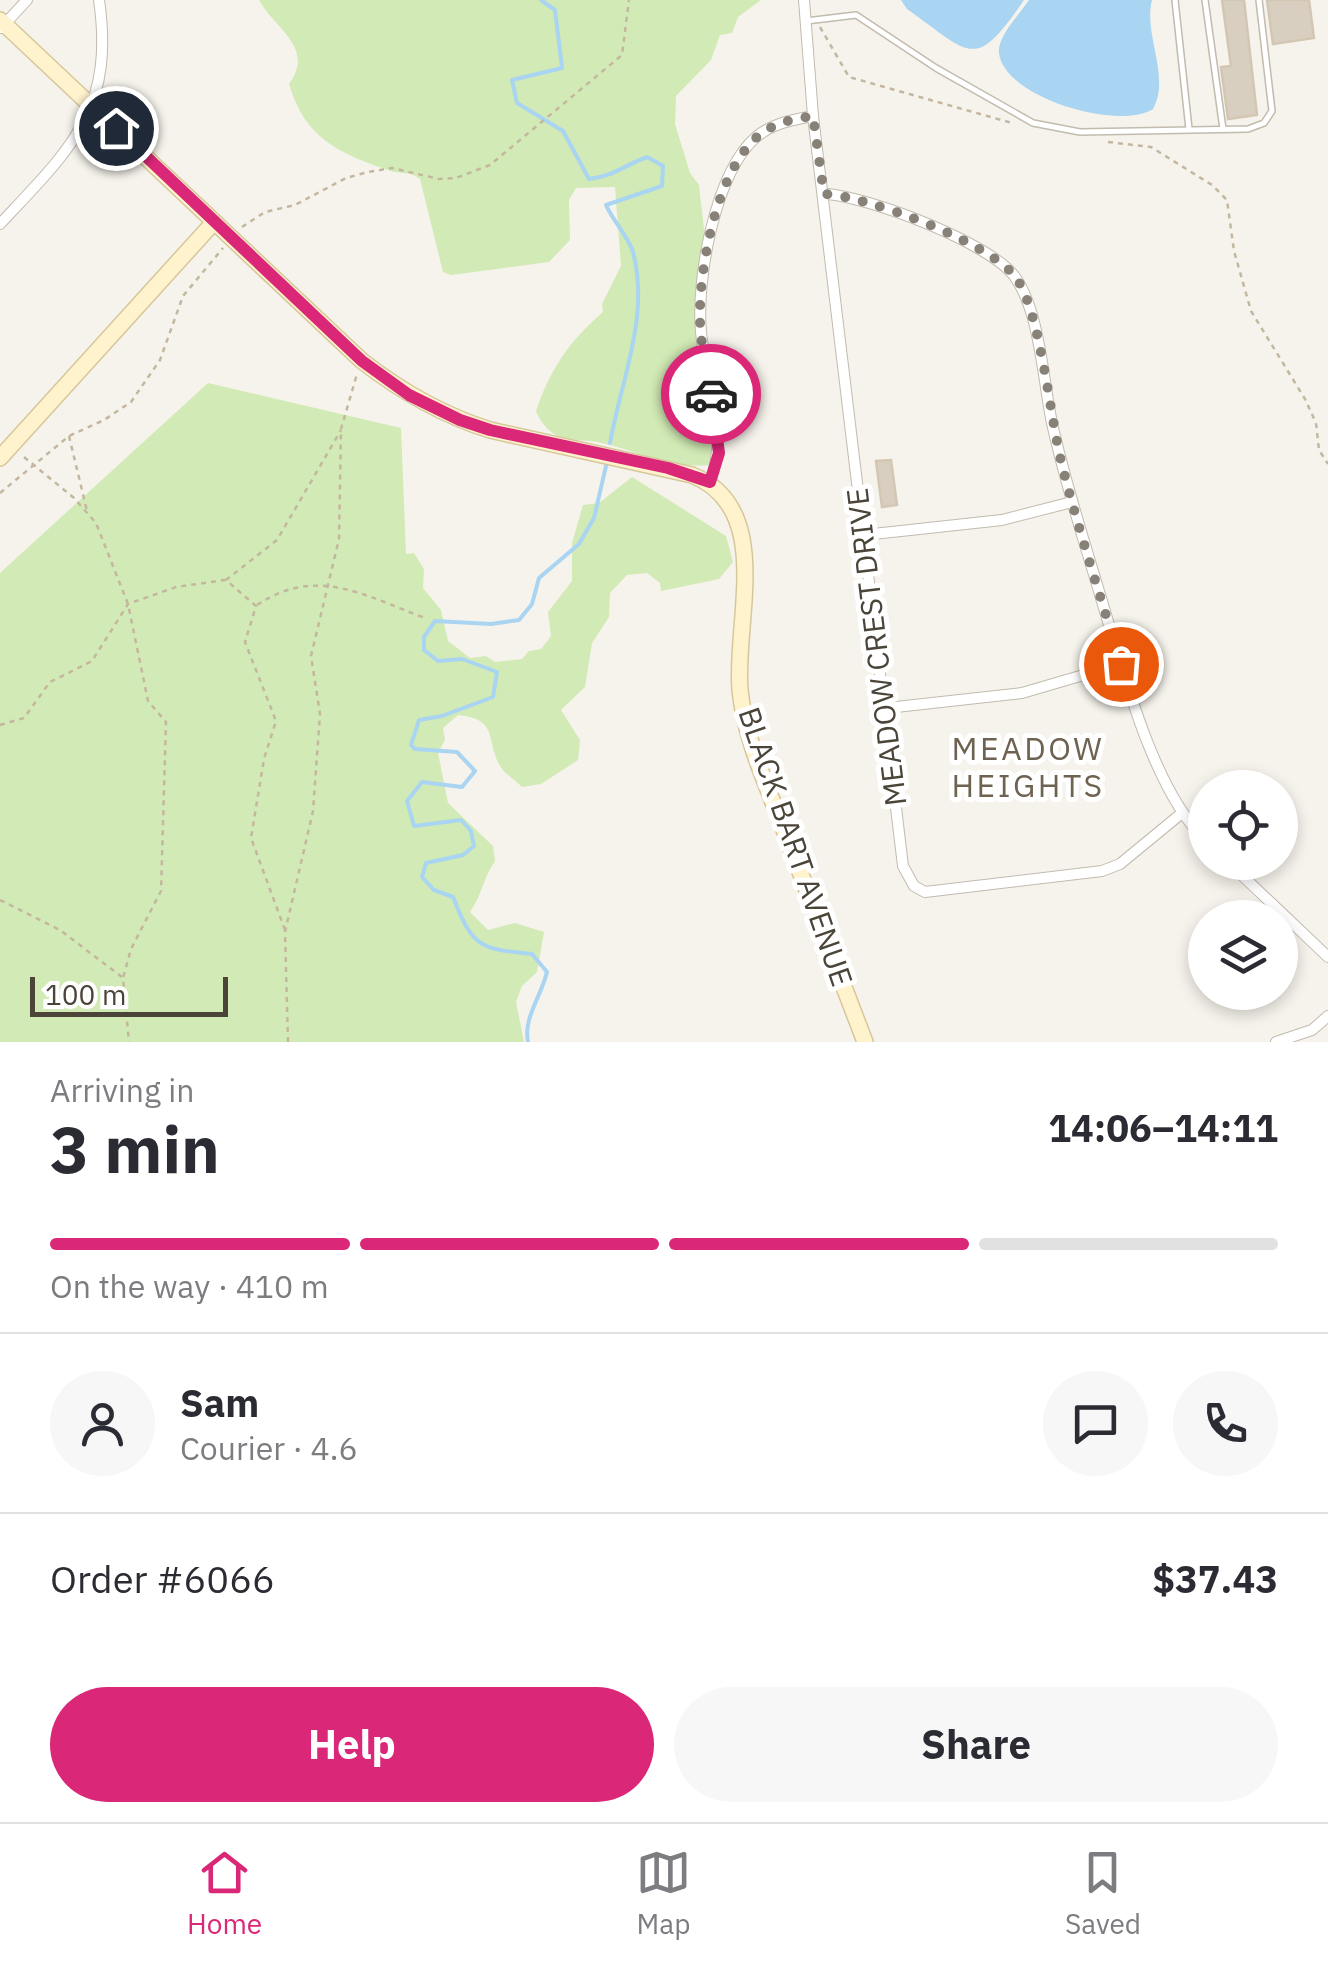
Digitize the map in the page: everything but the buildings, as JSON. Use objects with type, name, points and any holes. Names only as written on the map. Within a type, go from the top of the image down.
[{"type":"street","points":[[27,0],[2,24],[362,361],[409,395],[460,420],[710,482],[716,466],[718,436],[700,312],[704,267],[724,188],[738,158],[759,134],[786,121],[813,116]]},
{"type":"street","points":[[0,224],[63,156],[92,105],[102,76],[104,38],[99,0]]},
{"type":"street","name":"MEADOW CREST DRIVE","points":[[804,0],[811,20],[813,116],[903,866],[914,886],[925,892],[1102,871],[1120,864],[1182,813]]},
{"type":"street","points":[[824,194],[876,204],[987,251],[1006,265],[1018,281],[1030,308],[1072,502],[1121,664],[1158,766],[1188,820]]},
{"type":"street","points":[[5,452],[214,222]]},
{"type":"street","name":"BLACK BART AVENUE","points":[[710,482],[727,499],[740,530],[744,581],[740,673],[748,732],[865,1042]]},
{"type":"street","points":[[864,535],[1002,520],[1072,502]]},
{"type":"street","points":[[886,708],[1022,693],[1121,664]]},
{"type":"street","points":[[1247,880],[1328,957]]},
{"type":"street","points":[[1276,1042],[1312,1030],[1328,1016]]},
{"type":"lane","points":[[1176,0],[1189,130]]},
{"type":"lane","points":[[1204,0],[1223,129]]},
{"type":"lane","points":[[811,20],[856,15],[936,68],[1032,122],[1080,132],[1248,129],[1264,123],[1272,111],[1259,0]]},
{"type":"path","points":[[0,493],[31,463],[68,436],[104,420],[131,402],[160,360],[182,296],[246,221],[295,205],[357,175],[392,168],[439,179],[456,178],[490,165],[614,65],[626,42],[629,0]]},
{"type":"path","points":[[811,20],[849,77],[1014,123]]},
{"type":"path","points":[[1098,141],[1151,147],[1212,185],[1227,200],[1234,251],[1250,311],[1305,399],[1316,423],[1319,450],[1328,464]]},
{"type":"path","points":[[0,725],[24,718],[50,682],[92,661],[128,604],[176,587],[226,580],[276,540],[342,428],[362,361]]},
{"type":"path","points":[[288,1042],[285,932],[313,811],[320,714],[311,656],[339,539],[342,428]]},
{"type":"path","points":[[68,436],[87,513]]},
{"type":"path","points":[[5,452],[31,463],[96,523],[128,604],[148,701],[166,722],[162,891],[131,949],[123,978],[130,1042]]},
{"type":"path","points":[[226,580],[256,606]]},
{"type":"path","points":[[285,932],[251,838],[264,760],[276,721],[245,642],[256,606],[281,589],[329,583],[425,618]]},
{"type":"path","points":[[0,900],[60,930],[123,978]]},
{"type":"green space","points":[[259,0],[761,0],[738,17],[732,33],[720,35],[711,60],[676,96],[675,124],[690,173],[699,185],[706,247],[700,260],[705,335],[703,383],[722,412],[725,432],[709,465],[668,462],[602,443],[561,437],[546,427],[536,411],[562,357],[603,312],[602,304],[621,266],[615,187],[576,188],[569,200],[570,240],[549,262],[451,275],[443,272],[420,179],[356,158],[315,131],[296,103],[289,84],[298,60],[295,49]]},
{"type":"green space","points":[[208,383],[401,428],[406,554],[414,553],[424,569],[423,588],[441,610],[448,641],[470,658],[486,656],[495,662],[522,659],[529,651],[541,649],[551,636],[548,612],[572,581],[572,543],[583,505],[599,503],[632,477],[726,536],[733,562],[719,579],[661,591],[660,583],[647,573],[627,575],[610,593],[609,617],[592,643],[585,687],[561,710],[580,740],[578,760],[541,784],[522,787],[501,767],[485,725],[458,715],[443,728],[445,740],[438,753],[448,803],[493,846],[495,861],[470,912],[488,930],[515,923],[544,932],[537,972],[522,986],[516,1002],[524,1042],[0,1042],[0,573]]},
{"type":"water","points":[[901,0],[1024,0],[994,39],[971,49],[945,37],[907,9]]},
{"type":"water","points":[[1029,0],[1152,0],[1151,27],[1159,83],[1153,109],[1137,115],[1091,113],[1041,96],[1021,84],[1006,69],[999,46]]},
{"type":"waterway","points":[[541,0],[555,10],[562,68],[512,80],[517,103],[563,131],[589,179],[647,157],[663,166],[662,186],[606,205],[633,252],[638,300],[632,348],[610,443]]},
{"type":"waterway","points":[[528,1042],[530,1016],[547,972],[532,954],[480,943],[466,927],[453,897],[434,890],[422,877],[426,863],[463,855],[474,846],[471,831],[461,820],[414,826],[407,801],[422,782],[462,787],[475,771],[457,752],[415,749],[411,745],[419,720],[442,716],[493,697],[497,672],[462,659],[438,661],[424,650],[424,637],[435,621],[491,624],[519,620],[532,604],[539,578],[579,544],[594,518],[606,466]]},
{"type":"way so far","points":[[711,394],[703,349],[701,290],[724,188],[738,158],[759,134],[786,121],[813,116],[824,194],[876,204],[987,251],[1006,265],[1018,281],[1030,308],[1062,464],[1121,664]]},
{"type":"district","name":"MEADOW HEIGHTS","points":[[1028,768]]},
{"type":"route","points":[[116,128],[362,361],[409,395],[460,420],[521,438],[668,468],[710,482],[719,453],[711,394]]}]
